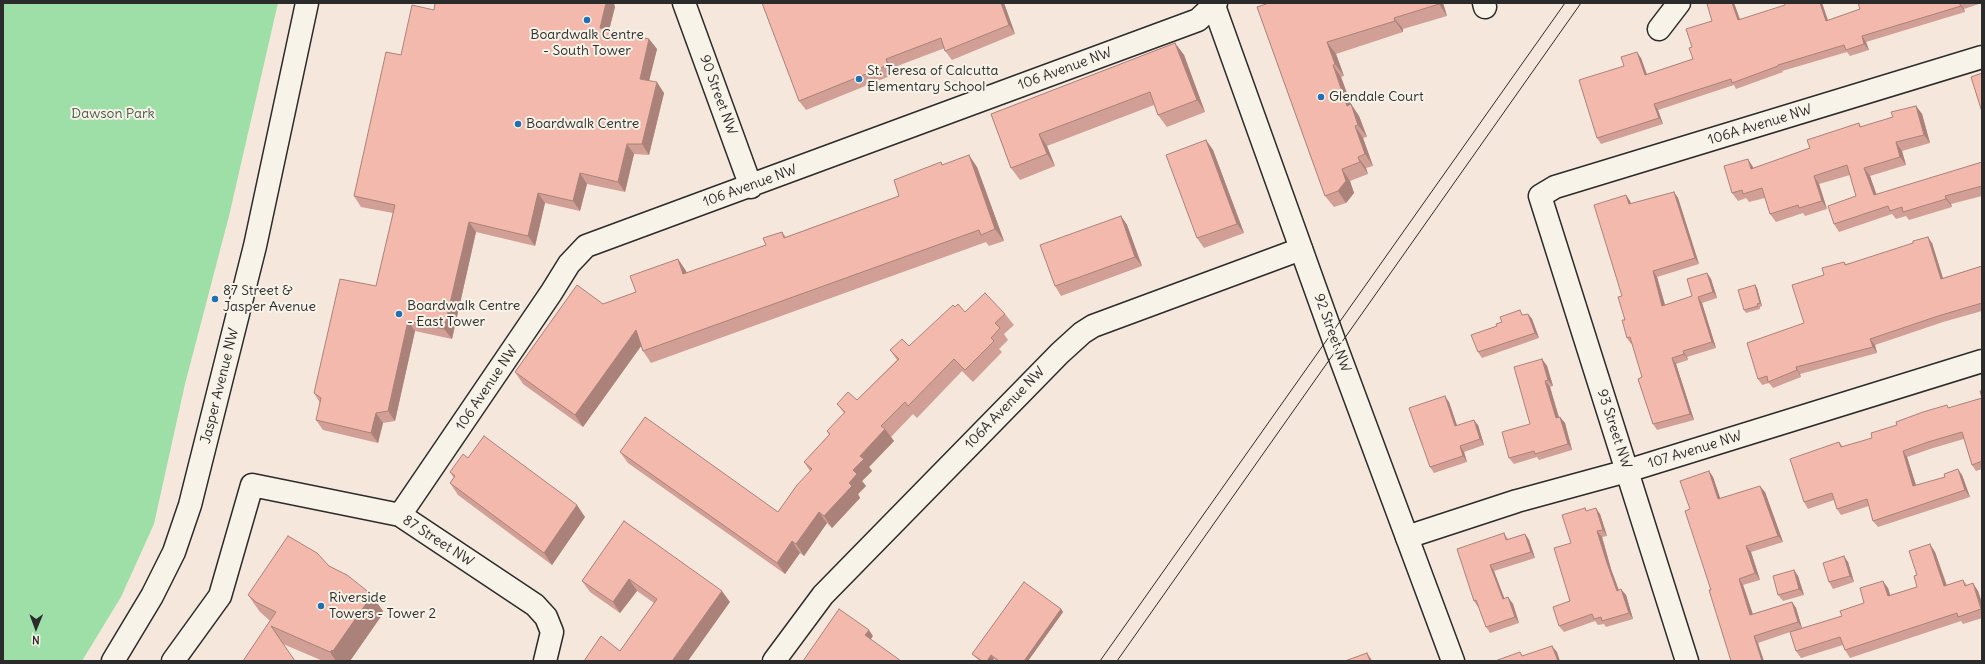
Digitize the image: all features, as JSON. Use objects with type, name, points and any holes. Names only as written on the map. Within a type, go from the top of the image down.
[{"type":"street","name":"Jasper Avenue NW","points":[[113,661],[152,596],[174,552],[190,505],[256,241],[307,3]]},
{"type":"street","name":"90 Street NW","points":[[684,3],[751,187]]},
{"type":"street","points":[[1659,29],[1679,3]]},
{"type":"street","name":"106 Avenue NW","points":[[400,515],[551,294],[569,264],[586,246],[751,187],[1198,20],[1214,4]]},
{"type":"street","name":"92 Street NW","points":[[1214,4],[1301,249],[1453,661]]},
{"type":"street","name":"106A Avenue NW","points":[[1540,196],[1554,187],[1982,57]]},
{"type":"street","name":"93 Street NW","points":[[1540,196],[1687,661]]},
{"type":"street","name":"106A Avenue NW","points":[[774,661],[823,595],[1060,352],[1082,333],[1093,326],[1301,249]]},
{"type":"street","name":"107 Avenue NW","points":[[1407,537],[1517,501],[1627,471],[1982,361]]},
{"type":"street","name":"87 Street NW","points":[[173,661],[220,596],[252,485],[400,515],[535,606],[546,617],[552,632],[545,661]]},
{"type":"green space","name":"Dawson Park","points":[[3,3],[278,3],[229,216],[185,384],[154,524],[121,597],[82,661],[3,661]]},
{"type":"building","name":"Boardwalk Centre","points":[[435,3],[606,3],[600,28],[649,39],[640,79],[657,82],[642,144],[627,144],[618,182],[580,173],[573,201],[538,193],[528,236],[469,222],[444,329],[408,321],[388,411],[376,413],[371,433],[316,420],[321,398],[314,393],[340,279],[376,286],[395,205],[354,196],[386,52],[401,55],[412,5],[434,10]]},
{"type":"building","points":[[762,3],[1001,3],[1009,25],[945,51],[941,38],[886,59],[888,65],[799,101]]},
{"type":"building","name":"Glendale Court","points":[[1269,3],[1439,3],[1394,18],[1395,21],[1327,42],[1347,106],[1351,104],[1358,125],[1355,126],[1365,154],[1358,157],[1360,162],[1342,169],[1346,181],[1338,191],[1325,196],[1257,7]]},
{"type":"building","points":[[1732,3],[1738,20],[1785,5],[1785,3],[1820,3],[1826,21],[1860,9],[1858,3],[1959,3],[1961,6],[1862,36],[1864,44],[1846,50],[1844,45],[1778,65],[1732,83],[1731,79],[1654,104],[1659,118],[1597,138],[1579,80],[1624,66],[1621,57],[1637,52],[1645,75],[1693,59],[1689,48],[1692,47],[1686,29],[1712,21],[1707,4]]},
{"type":"building","points":[[1175,43],[1197,100],[1158,115],[1150,92],[1039,134],[1047,154],[1011,168],[991,114]]},
{"type":"building","points":[[1982,73],[1982,112],[1971,77]]},
{"type":"building","points":[[1916,106],[1924,135],[1896,142],[1900,157],[1864,168],[1874,195],[1982,162],[1982,186],[1945,196],[1946,199],[1903,212],[1902,207],[1890,211],[1888,206],[1834,224],[1828,206],[1856,196],[1847,165],[1814,176],[1822,201],[1799,208],[1798,205],[1770,214],[1762,188],[1743,194],[1742,190],[1732,193],[1724,166],[1748,159],[1751,169],[1810,148],[1807,140],[1859,123],[1860,127],[1893,117],[1891,112]]},
{"type":"building","points":[[1206,140],[1237,224],[1197,238],[1166,155]]},
{"type":"building","points":[[969,155],[995,229],[981,235],[979,230],[643,351],[636,330],[575,415],[515,372],[577,285],[603,304],[636,292],[630,276],[678,259],[683,274],[766,245],[763,238],[782,232],[784,238],[899,196],[894,180],[941,162],[942,165]]},
{"type":"building","points":[[1674,192],[1695,258],[1653,271],[1662,306],[1692,296],[1687,279],[1707,273],[1713,292],[1698,297],[1712,342],[1683,351],[1684,354],[1672,358],[1690,414],[1653,424],[1638,379],[1642,377],[1630,337],[1627,338],[1622,320],[1625,320],[1618,297],[1622,296],[1594,205],[1626,195],[1629,204]]},
{"type":"building","points":[[1121,216],[1135,257],[1055,286],[1040,245]]},
{"type":"building","points":[[1928,237],[1941,279],[1982,266],[1982,303],[1870,339],[1873,347],[1796,367],[1797,370],[1768,382],[1767,376],[1758,379],[1747,343],[1804,323],[1792,285],[1824,275],[1822,268],[1844,262],[1845,265]]},
{"type":"building","points":[[1755,285],[1760,303],[1757,304],[1758,306],[1744,310],[1738,290]]},
{"type":"building","points":[[985,293],[1005,314],[995,323],[1000,328],[991,338],[994,341],[965,370],[954,359],[908,406],[905,402],[881,426],[885,429],[860,456],[864,459],[853,470],[857,474],[849,483],[852,486],[824,516],[819,512],[796,544],[792,541],[777,563],[620,452],[645,417],[778,512],[797,485],[812,469],[804,462],[830,434],[827,431],[845,412],[837,404],[848,392],[857,400],[899,359],[890,350],[902,339],[909,346],[953,305],[955,307],[958,304],[965,312]]},
{"type":"building","points":[[1520,310],[1522,315],[1528,314],[1535,333],[1478,352],[1471,335],[1497,326],[1496,324],[1502,322],[1500,317]]},
{"type":"building","points":[[1542,359],[1548,380],[1545,381],[1556,418],[1560,417],[1568,444],[1535,454],[1534,451],[1509,458],[1502,432],[1530,424],[1514,367]]},
{"type":"building","points":[[1445,396],[1455,426],[1474,420],[1480,439],[1460,446],[1463,456],[1430,467],[1409,408]]},
{"type":"building","points":[[1982,398],[1982,461],[1972,465],[1962,432],[1903,451],[1913,486],[1945,477],[1944,474],[1958,469],[1965,490],[1873,521],[1867,499],[1837,509],[1832,493],[1804,502],[1790,459],[1839,442],[1841,447],[1872,438],[1871,433],[1897,425],[1896,422],[1923,412],[1947,405],[1948,408]]},
{"type":"building","points":[[484,436],[577,505],[544,553],[450,483],[455,476],[450,472],[463,454],[468,458]]},
{"type":"building","points":[[1709,471],[1718,499],[1760,486],[1778,536],[1746,546],[1755,573],[1739,579],[1750,615],[1792,602],[1798,622],[1754,636],[1762,661],[1731,661],[1709,590],[1711,590],[1685,511],[1690,509],[1680,481]]},
{"type":"building","points":[[1585,508],[1586,511],[1596,508],[1603,530],[1597,531],[1607,563],[1617,591],[1621,589],[1629,613],[1602,621],[1601,617],[1594,619],[1592,614],[1559,626],[1553,607],[1570,601],[1554,548],[1571,543],[1562,515]]},
{"type":"building","points":[[624,521],[722,591],[672,661],[584,661],[601,636],[620,651],[657,599],[629,579],[613,602],[582,581]]},
{"type":"building","points":[[1504,533],[1506,540],[1525,534],[1531,552],[1490,565],[1503,599],[1508,597],[1515,617],[1486,627],[1476,600],[1474,601],[1457,549]]},
{"type":"building","name":"Riverside Towers - Tower 2","points":[[288,536],[317,553],[329,566],[347,575],[371,594],[370,598],[333,651],[332,650],[330,652],[271,626],[295,661],[243,661],[276,612],[256,602],[248,595]]},
{"type":"building","points":[[1930,544],[1944,586],[1963,580],[1965,586],[1973,583],[1981,609],[1958,617],[1957,613],[1845,650],[1840,637],[1796,651],[1790,632],[1842,616],[1840,611],[1864,603],[1860,588],[1883,581],[1888,596],[1917,587],[1914,576],[1917,575],[1909,551]]},
{"type":"building","points":[[1844,556],[1850,576],[1829,582],[1823,563]]},
{"type":"building","points":[[1794,570],[1799,589],[1778,595],[1773,576]]},
{"type":"building","points":[[1024,582],[1061,609],[1024,661],[999,661],[991,655],[987,661],[982,661],[972,654]]},
{"type":"building","points":[[839,609],[869,630],[865,635],[901,661],[803,661]]},
{"type":"building","points":[[1552,646],[1558,661],[1495,661],[1520,652],[1522,656]]},
{"type":"building","points":[[1367,653],[1370,661],[1345,661]]},
{"type":"tram line","points":[[1100,661],[1565,3]]},
{"type":"tram line","points":[[1117,661],[1581,3]]},
{"type":"place","name":"Boardwalk Centre - South Tower","points":[[587,20]]},
{"type":"place","name":"St. Teresa of Calcutta Elementary School","points":[[859,79]]},
{"type":"place","name":"Glendale Court","points":[[1321,97]]},
{"type":"place","name":"Boardwalk Centre","points":[[518,124]]},
{"type":"place","name":"87 Street & Jasper Avenue","points":[[215,299]]},
{"type":"place","name":"Boardwalk Centre - East Tower","points":[[399,314]]},
{"type":"place","name":"Riverside Towers - Tower 2","points":[[321,606]]}]
